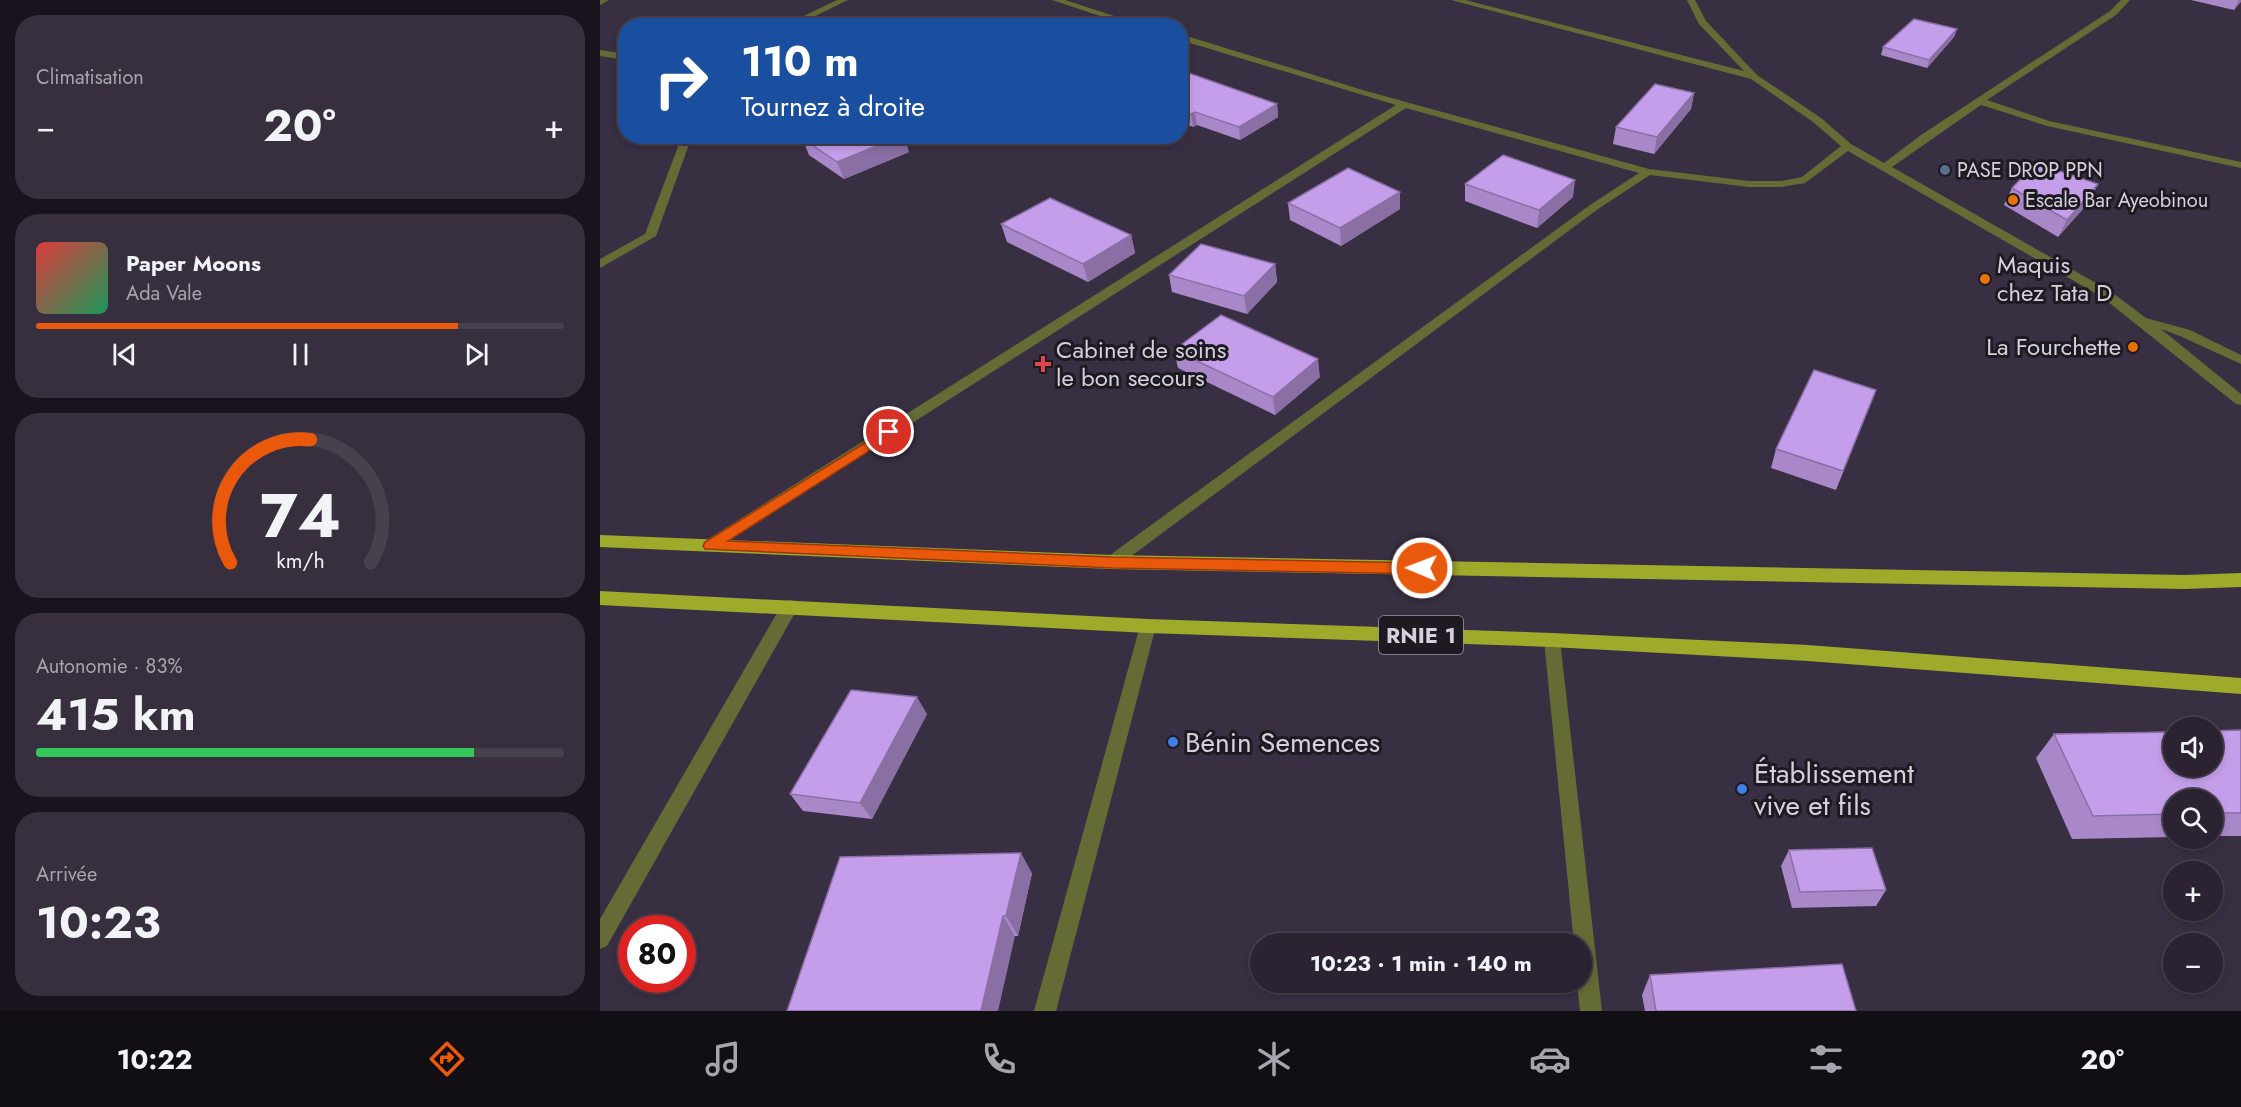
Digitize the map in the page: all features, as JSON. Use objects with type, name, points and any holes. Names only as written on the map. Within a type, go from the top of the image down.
[{"type":"highway","points":[[600,541],[1112,562],[2173,582],[2241,580]]},
{"type":"highway","name":"RNIE 1","points":[[600,598],[1148,626],[1552,640],[1808,653],[2241,686]]},
{"type":"street","points":[[600,2],[605,0]]},
{"type":"street","points":[[805,18],[844,0]]},
{"type":"street","points":[[1056,0],[1115,18]]},
{"type":"street","points":[[1455,0],[1754,77]]},
{"type":"street","points":[[1691,0],[1702,22],[1754,77],[1817,120],[1847,146],[2106,294],[2139,318],[2241,402]]},
{"type":"street","points":[[1884,168],[1979,101],[2113,13],[2126,0]]},
{"type":"street","points":[[1188,40],[1648,172],[1749,184],[1782,184],[1805,180],[1847,146]]},
{"type":"street","points":[[600,53],[618,56]]},
{"type":"street","points":[[1979,101],[2047,123],[2241,165]]},
{"type":"street","points":[[710,546],[1405,104]]},
{"type":"street","points":[[600,264],[650,236],[684,144]]},
{"type":"street","points":[[1112,562],[1594,207],[1648,172]]},
{"type":"street","points":[[2139,318],[2185,333],[2241,360]]},
{"type":"street","points":[[600,939],[790,606]]},
{"type":"street","points":[[1046,1011],[1148,626]]},
{"type":"street","points":[[1552,640],[1592,1011]]},
{"type":"building","points":[[1914,19],[1957,29],[1929,60],[1883,47]]},
{"type":"building","points":[[1188,73],[1277,104],[1239,127],[1195,112],[1188,113]]},
{"type":"building","points":[[1655,84],[1694,93],[1657,137],[1616,127]]},
{"type":"building","points":[[811,144],[881,144],[837,162]]},
{"type":"building","points":[[1503,155],[1575,180],[1539,210],[1465,184]]},
{"type":"building","points":[[2036,163],[2098,184],[2067,220],[2012,188]]},
{"type":"building","points":[[1348,168],[1400,192],[1340,228],[1288,203]]},
{"type":"building","points":[[1050,198],[1131,235],[1083,264],[1001,224]]},
{"type":"building","points":[[1201,244],[1275,264],[1244,296],[1169,275]]},
{"type":"building","points":[[1221,315],[1318,359],[1273,397],[1174,350]]},
{"type":"building","points":[[1814,370],[1876,390],[1843,471],[1776,449]]},
{"type":"building","points":[[851,690],[917,697],[860,803],[790,794]]},
{"type":"building","points":[[2241,730],[2241,813],[2223,813],[2223,789],[2163,789],[2163,814],[2093,816],[2054,734],[2163,732],[2163,777],[2223,777],[2223,731]]},
{"type":"building","points":[[1872,848],[1886,890],[1800,892],[1789,850]]},
{"type":"building","points":[[1021,853],[1006,916],[1003,916],[981,1011],[787,1011],[840,857]]},
{"type":"building","points":[[1842,964],[1856,1011],[1656,1011],[1650,975]]},
{"type":"place","name":"PASE DROP PPN","points":[[1945,170]]},
{"type":"place","name":"Escale Bar Ayeobinou","points":[[2013,200]]},
{"type":"place","name":"Maquis chez Tata D","points":[[1985,279]]},
{"type":"place","name":"La Fourchette","points":[[2133,347]]},
{"type":"place","name":"Cabinet de soins le bon secours","points":[[1043,364]]},
{"type":"place","name":"Bénin Semences","points":[[1173,742]]},
{"type":"place","name":"Établissement vive et fils","points":[[1742,789]]},
{"type":"route","points":[[889,432],[710,546],[1112,562],[1422,568]]}]
